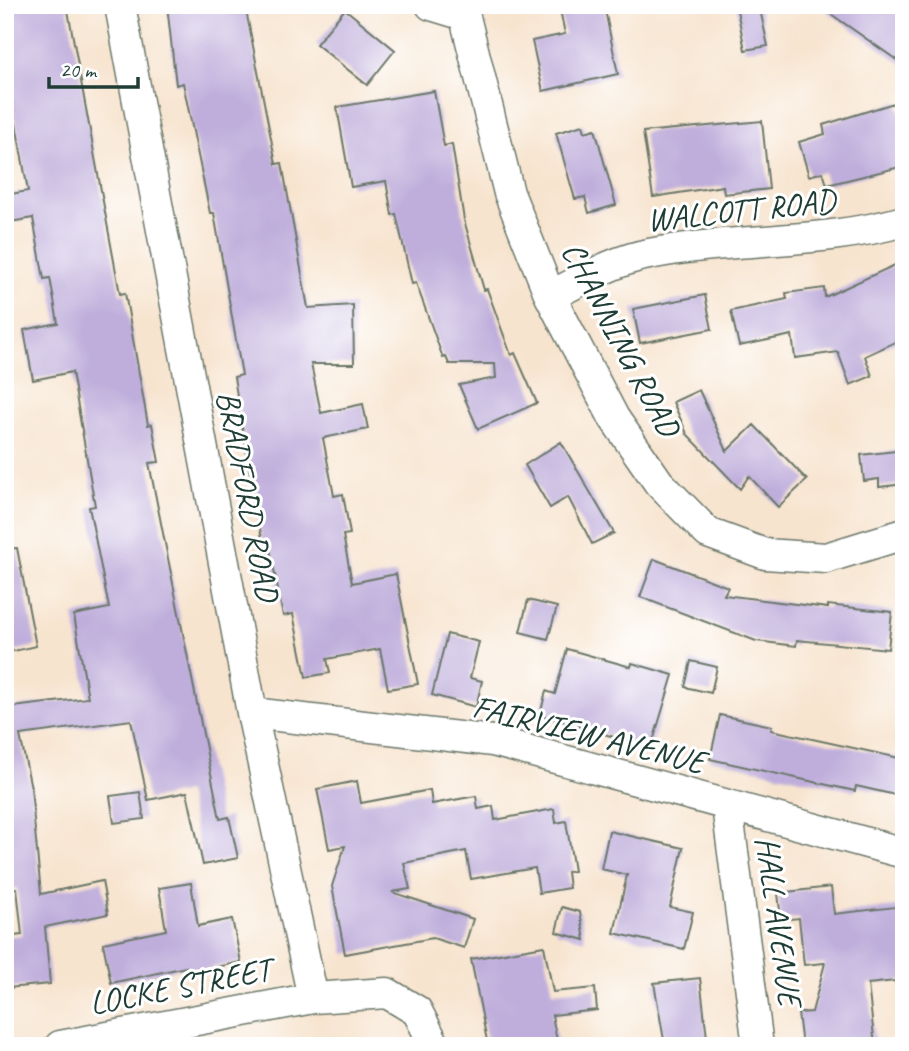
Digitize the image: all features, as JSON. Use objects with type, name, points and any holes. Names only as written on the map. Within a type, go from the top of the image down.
[{"type":"street","name":"BRADFORD ROAD","points":[[120,5],[252,713],[313,998]]},
{"type":"street","points":[[431,5],[463,10]]},
{"type":"street","name":"CHANNING ROAD","points":[[463,10],[509,193],[550,296],[614,418],[659,483],[708,533],[765,554],[826,558],[904,534]]},
{"type":"street","name":"WALCOTT ROAD","points":[[550,296],[646,254],[863,233],[904,221]]},
{"type":"street","name":"FAIRVIEW AVENUE","points":[[252,713],[493,741],[904,853]]},
{"type":"street","name":"HALL AVENUE","points":[[727,806],[758,1046]]},
{"type":"street","name":"LOCKE STREET","points":[[60,1046],[144,1038],[313,998],[387,993],[417,1011],[435,1046]]},
{"type":"building","points":[[7,5],[67,5],[120,294],[125,293],[148,425],[152,424],[159,462],[149,463],[220,819],[229,817],[238,858],[203,865],[187,792],[148,800],[131,720],[20,735],[31,788],[41,894],[102,881],[108,914],[45,927],[50,984],[7,988],[5,937],[22,935],[17,888],[5,889],[5,708],[88,698],[74,615],[109,608],[89,507],[95,506],[72,372],[33,380],[24,330],[58,323],[50,278],[44,279],[33,218],[5,223],[5,195],[28,191],[5,63],[5,35],[12,34]]},
{"type":"building","points":[[167,5],[245,5],[276,164],[282,163],[308,308],[353,305],[354,364],[311,364],[321,413],[363,404],[368,429],[323,438],[334,496],[343,494],[350,534],[343,535],[352,583],[396,574],[418,684],[388,689],[380,649],[327,659],[330,673],[306,677],[293,614],[283,616],[270,549],[264,550],[245,445],[234,377],[242,375],[214,213],[210,213],[183,83],[176,85]]},
{"type":"building","points":[[559,5],[604,5],[618,74],[543,91],[532,41],[565,34]]},
{"type":"building","points":[[736,5],[759,5],[768,46],[745,50]]},
{"type":"building","points":[[818,5],[904,5],[904,65]]},
{"type":"building","points":[[345,9],[395,50],[367,85],[316,44]]},
{"type":"building","points":[[434,91],[444,146],[452,144],[464,220],[484,290],[487,289],[511,355],[515,353],[537,403],[478,429],[459,385],[496,378],[495,364],[449,364],[446,357],[443,358],[416,283],[412,284],[396,214],[392,215],[386,181],[351,187],[337,107]]},
{"type":"building","points":[[897,102],[904,123],[904,166],[827,185],[823,172],[809,176],[799,142],[825,134],[823,125]]},
{"type":"building","points":[[762,121],[769,189],[724,194],[723,186],[653,197],[643,132]]},
{"type":"building","points":[[583,125],[585,132],[595,129],[616,205],[589,213],[585,197],[575,199],[556,133]]},
{"type":"building","points":[[897,264],[904,279],[904,288],[896,292],[904,309],[904,338],[865,356],[872,376],[850,385],[838,352],[795,358],[792,335],[739,346],[731,311],[787,299],[786,293],[824,288],[825,297]]},
{"type":"building","points":[[705,295],[712,329],[640,343],[633,309]]},
{"type":"building","points":[[699,390],[727,451],[754,425],[807,480],[778,507],[749,476],[740,489],[687,434],[673,402]]},
{"type":"building","points":[[561,442],[614,533],[592,544],[568,497],[550,508],[525,465]]},
{"type":"building","points":[[904,450],[904,484],[879,487],[879,479],[864,481],[861,455]]},
{"type":"building","points":[[17,548],[36,646],[5,653],[5,549]]},
{"type":"building","points":[[654,559],[728,587],[724,595],[828,608],[828,605],[892,612],[888,649],[797,640],[796,646],[756,641],[640,597]]},
{"type":"building","points":[[528,600],[557,607],[548,639],[520,632]]},
{"type":"building","points":[[447,634],[479,642],[470,678],[482,681],[476,707],[432,695]]},
{"type":"building","points":[[567,649],[631,667],[632,663],[673,675],[651,748],[540,715],[546,691],[555,694]]},
{"type":"building","points":[[691,661],[717,667],[711,693],[685,687]]},
{"type":"building","points":[[720,715],[772,726],[771,730],[904,759],[904,797],[856,786],[855,791],[710,759]]},
{"type":"building","points":[[357,781],[361,803],[430,790],[432,804],[476,796],[478,809],[493,806],[495,820],[554,809],[556,823],[566,821],[574,871],[567,872],[569,888],[539,893],[535,868],[471,879],[466,851],[404,863],[410,889],[392,892],[473,919],[464,948],[433,938],[345,954],[332,886],[345,846],[329,849],[317,789]]},
{"type":"building","points":[[140,792],[144,819],[114,823],[110,796]]},
{"type":"building","points":[[609,831],[683,848],[670,907],[693,912],[684,949],[614,933],[627,875],[601,869]]},
{"type":"building","points":[[191,883],[198,926],[232,919],[241,962],[187,973],[186,967],[111,983],[103,943],[166,930],[159,888]]},
{"type":"building","points":[[831,887],[834,914],[904,906],[904,980],[868,984],[875,1046],[802,1046],[798,1013],[812,1012],[825,963],[804,965],[799,918],[781,920],[778,893]]},
{"type":"building","points":[[562,907],[580,912],[585,940],[556,932]]},
{"type":"building","points":[[544,946],[553,992],[595,988],[597,1010],[552,1015],[558,1046],[488,1046],[471,959]]},
{"type":"building","points":[[700,978],[708,1046],[665,1046],[654,983]]}]
